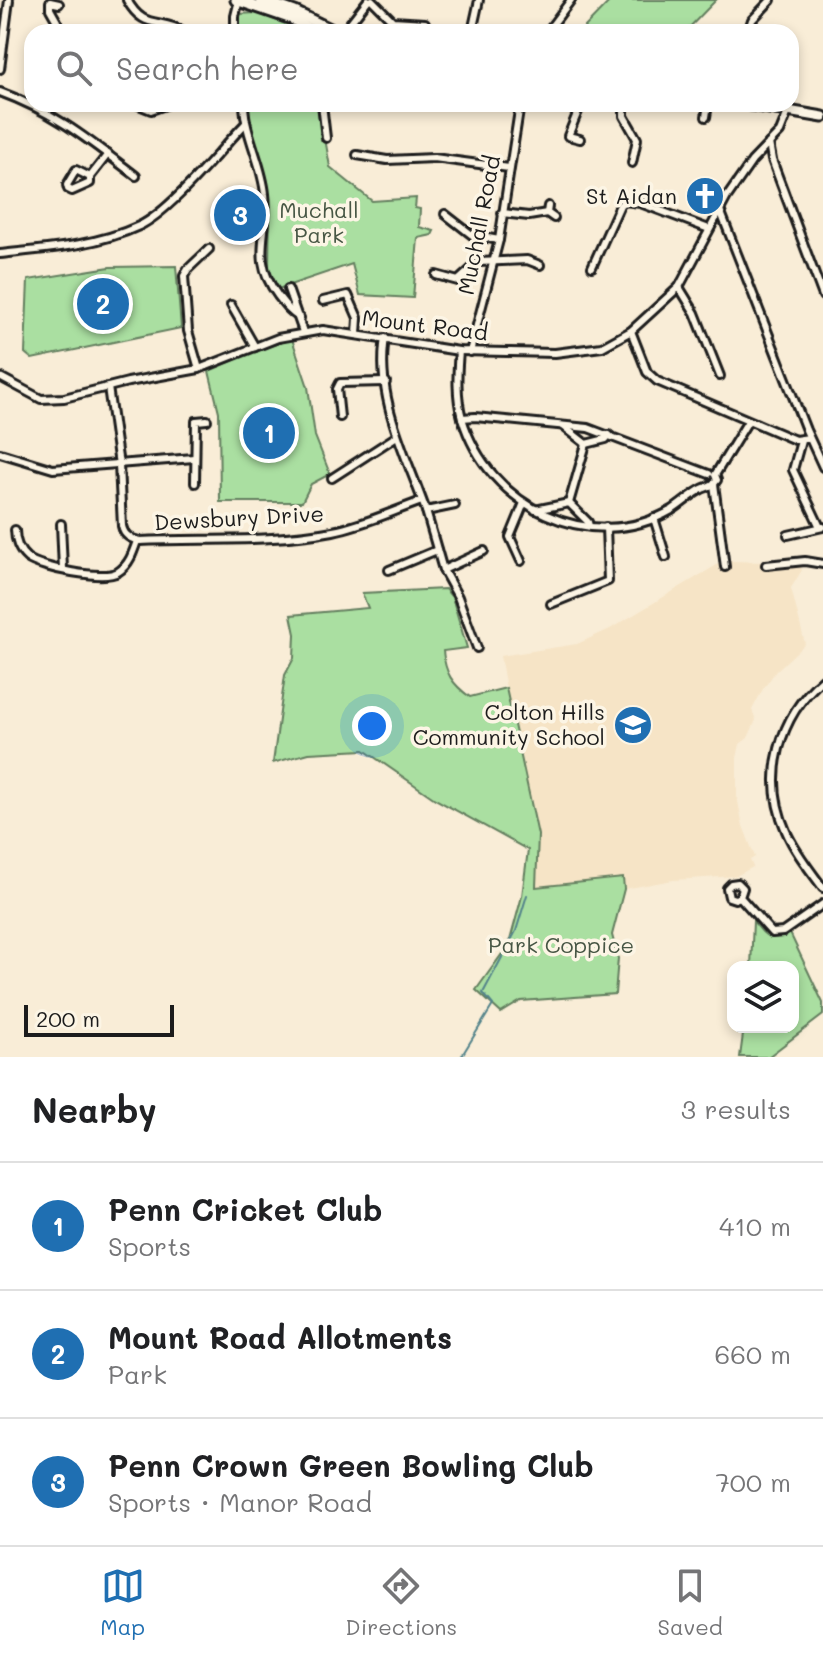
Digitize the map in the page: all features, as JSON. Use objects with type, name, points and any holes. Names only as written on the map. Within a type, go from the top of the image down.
[{"type":"highway","points":[[238,0],[304,24]]},
{"type":"highway","points":[[261,0],[295,12],[310,24]]},
{"type":"highway","points":[[788,112],[823,117]]},
{"type":"street","points":[[0,69],[9,0]]},
{"type":"street","points":[[40,0],[59,4]]},
{"type":"street","points":[[127,0],[136,14],[146,21],[166,24]]},
{"type":"street","points":[[235,24],[238,0]]},
{"type":"street","points":[[295,12],[297,0]]},
{"type":"street","points":[[350,24],[370,0],[393,21],[425,23]]},
{"type":"street","points":[[474,24],[479,0]]},
{"type":"street","points":[[551,24],[571,0]]},
{"type":"street","points":[[751,24],[771,0]]},
{"type":"street","points":[[50,2],[50,9],[58,24]]},
{"type":"street","points":[[0,92],[24,101]]},
{"type":"street","points":[[46,112],[68,124],[136,176]]},
{"type":"street","points":[[244,112],[265,195],[262,232],[264,268],[272,287],[291,313],[300,318]]},
{"type":"street","points":[[323,112],[326,138]]},
{"type":"street","name":"Muchall Road","points":[[470,352],[499,240],[519,112]]},
{"type":"street","points":[[578,112],[568,136],[580,139]]},
{"type":"street","points":[[624,112],[637,139],[632,163]]},
{"type":"street","points":[[706,117],[707,112]]},
{"type":"street","name":"Mount Road","points":[[0,377],[25,392],[52,400],[199,369],[255,347],[303,332],[323,330],[470,352],[555,353],[609,344],[631,331],[679,287],[720,210],[752,161],[783,127],[788,112]]},
{"type":"street","points":[[0,254],[85,244],[138,227],[173,200],[245,124]]},
{"type":"street","points":[[769,143],[772,160],[823,296]]},
{"type":"street","points":[[90,177],[108,154]]},
{"type":"street","points":[[357,155],[366,160],[434,158],[509,168]]},
{"type":"street","points":[[592,261],[620,205],[625,201],[640,203],[709,229]]},
{"type":"street","points":[[502,213],[529,216],[548,210],[554,218]]},
{"type":"street","points":[[720,210],[823,467]]},
{"type":"street","points":[[445,214],[472,235],[499,240]]},
{"type":"street","points":[[199,369],[188,331],[184,276],[207,254]]},
{"type":"street","points":[[436,275],[458,281],[479,262],[527,260],[540,265]]},
{"type":"street","points":[[679,287],[695,313],[720,376]]},
{"type":"street","points":[[288,289],[303,332]]},
{"type":"street","points":[[323,301],[348,295],[358,318],[357,334]]},
{"type":"street","points":[[285,305],[294,301]]},
{"type":"street","points":[[231,305],[255,347]]},
{"type":"street","points":[[631,331],[647,372],[657,381],[801,441],[809,438]]},
{"type":"street","points":[[385,338],[386,382],[397,436],[426,511],[443,570],[458,597],[477,648]]},
{"type":"street","points":[[459,351],[457,382],[462,418],[468,434],[487,468],[535,510],[561,522],[606,527],[654,518],[687,501],[705,486],[714,484]]},
{"type":"street","points":[[342,413],[337,389],[340,383],[386,382]]},
{"type":"street","name":"Dewsbury Drive","points":[[108,387],[119,465],[123,530],[128,537],[137,541],[273,538],[322,533],[350,527],[422,501]]},
{"type":"street","points":[[462,418],[588,428],[712,474],[717,480],[714,484],[725,567]]},
{"type":"street","points":[[185,422],[207,420]]},
{"type":"street","points":[[195,483],[199,474],[194,458],[196,421]]},
{"type":"street","points":[[705,486],[704,481],[748,421]]},
{"type":"street","points":[[563,426],[586,444]]},
{"type":"street","points":[[586,444],[606,439],[609,435]]},
{"type":"street","points":[[332,478],[397,436]]},
{"type":"street","points":[[788,535],[822,527],[793,470],[801,441]]},
{"type":"street","points":[[569,503],[586,444]]},
{"type":"street","points":[[0,453],[53,469],[194,458]]},
{"type":"street","points":[[521,561],[510,537],[524,503]]},
{"type":"street","points":[[535,510],[569,503]]},
{"type":"street","points":[[569,503],[589,526]]},
{"type":"street","points":[[426,511],[450,504]]},
{"type":"street","points":[[654,518],[666,557]]},
{"type":"street","points":[[61,524],[63,569]]},
{"type":"street","points":[[551,604],[608,581],[606,527]]},
{"type":"street","points":[[15,530],[19,547],[27,558],[40,564],[101,577],[114,574],[129,561],[137,541]]},
{"type":"street","points":[[389,570],[437,550]]},
{"type":"street","points":[[443,570],[481,555]]},
{"type":"street","points":[[766,565],[805,561],[823,564]]},
{"type":"street","points":[[823,679],[790,719],[777,751],[774,771],[776,795],[785,830],[823,888]]},
{"type":"street","points":[[740,897],[772,933],[783,932],[823,904]]},
{"type":"shaded area","name":"Colton Hills Community School","points":[[720,563],[798,563],[802,570],[791,588],[805,644],[776,671],[763,689],[752,710],[756,720],[748,738],[740,744],[737,758],[737,797],[743,826],[755,857],[750,860],[753,867],[736,876],[673,880],[624,889],[622,878],[536,888],[538,835],[500,656],[577,644],[610,629]]},
{"type":"green space","points":[[611,0],[716,0],[693,24],[588,24]]},
{"type":"green space","points":[[257,13],[285,24],[238,24],[238,14]]},
{"type":"green space","name":"Muchall Park","points":[[248,112],[320,112],[330,167],[372,201],[416,198],[415,208],[420,209],[419,227],[434,231],[432,235],[418,238],[413,298],[360,295],[352,264],[278,289],[269,269],[270,204],[249,135]]},
{"type":"green space","points":[[176,266],[181,328],[32,359],[25,353],[28,280],[110,267]]},
{"type":"green space","points":[[292,339],[308,387],[315,436],[330,474],[311,484],[302,502],[220,502],[219,412],[209,371]]},
{"type":"green space","name":"Park Coppice","points":[[445,589],[452,597],[467,648],[443,651],[450,677],[470,697],[506,688],[538,835],[536,887],[623,878],[624,889],[612,935],[618,958],[615,994],[521,1001],[501,1013],[476,990],[509,944],[522,896],[528,850],[435,799],[364,750],[309,753],[273,763],[285,675],[294,658],[295,634],[291,615],[368,608],[362,593]]},
{"type":"green space","points":[[753,921],[768,937],[790,933],[823,1003],[823,1015],[768,1057],[740,1057],[743,1033],[799,1033],[799,961],[751,961]]},
{"type":"waterway","points":[[461,1057],[493,1005],[483,993],[516,931],[527,895]]},
{"type":"place","name":"St Aidan","points":[[705,196]]},
{"type":"place","name":"Penn Crown Green Bowling Club","points":[[240,215]]},
{"type":"place","name":"Mount Road Allotments","points":[[103,304]]},
{"type":"place","name":"Penn Cricket Club","points":[[269,433]]},
{"type":"place","name":"Colton Hills Community School","points":[[633,725]]}]
